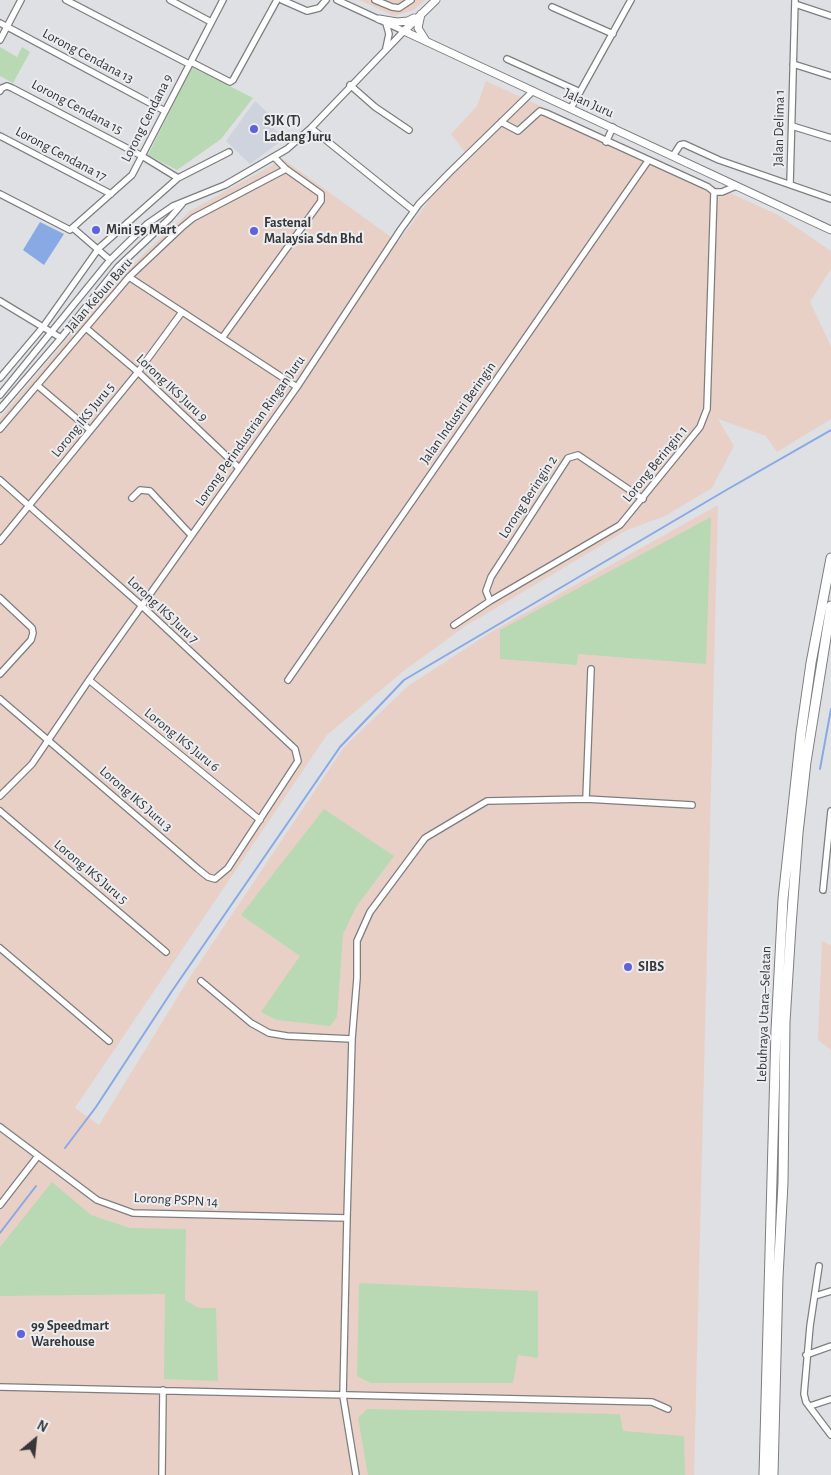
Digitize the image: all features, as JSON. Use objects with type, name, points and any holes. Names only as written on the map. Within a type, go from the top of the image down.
[{"type":"highway","name":"Lebuhraya Utara–Selatan","points":[[764,1475],[776,1030],[783,899],[800,733],[831,558]]},
{"type":"highway","name":"Lebuhraya Utara–Selatan","points":[[773,1475],[785,1022],[791,926],[805,770],[831,606]]},
{"type":"main road","points":[[404,31],[436,0]]},
{"type":"main road","points":[[379,19],[397,22],[408,21],[421,14]]},
{"type":"main road","points":[[421,14],[419,31],[428,44]]},
{"type":"main road","name":"Jalan Juru","points":[[404,31],[428,44],[613,127],[831,230]]},
{"type":"street","points":[[0,40],[21,0]]},
{"type":"street","points":[[66,0],[230,82],[233,80],[277,0]]},
{"type":"street","points":[[170,0],[211,22]]},
{"type":"street","name":"Lorong Cendana 9","points":[[72,229],[132,176],[224,0]]},
{"type":"street","points":[[282,0],[307,11],[319,8],[326,0]]},
{"type":"street","name":"Jalan Juru","points":[[337,0],[404,31]]},
{"type":"street","points":[[375,0],[399,8],[410,0]]},
{"type":"street","points":[[571,108],[631,0]]},
{"type":"street","points":[[795,2],[831,16]]},
{"type":"street","name":"Jalan Delima 1","points":[[672,156],[679,146],[683,144],[719,160],[790,184],[795,2]]},
{"type":"street","points":[[552,7],[613,34]]},
{"type":"street","name":"Lorong Cendana 13","points":[[0,23],[165,111]]},
{"type":"street","points":[[385,50],[389,34],[386,23]]},
{"type":"street","name":"Jalan Kebun Baru","points":[[0,395],[110,260],[147,224],[173,206],[225,185],[292,145],[404,31]]},
{"type":"street","name":"Jalan Juru","points":[[507,58],[580,92]]},
{"type":"street","points":[[794,64],[831,76]]},
{"type":"street","points":[[350,85],[374,107],[409,130]]},
{"type":"street","name":"Lorong Cendana 15","points":[[0,91],[7,86],[12,88],[142,156],[178,178]]},
{"type":"street","name":"Lorong Perindustrian Ringan Juru","points":[[0,796],[32,764],[89,680],[297,387],[414,210],[533,91]]},
{"type":"street","name":"Jalan Juru","points":[[501,122],[518,131],[540,111],[708,187],[714,192]]},
{"type":"street","points":[[792,126],[831,138]]},
{"type":"street","points":[[606,142],[613,127]]},
{"type":"street","points":[[310,128],[414,210]]},
{"type":"street","name":"Lorong Cendana 17","points":[[0,136],[111,194]]},
{"type":"street","points":[[0,378],[43,327],[99,248],[178,178],[229,152]]},
{"type":"street","points":[[222,338],[321,201],[321,194],[274,157]]},
{"type":"street","name":"Jalan Industri Beringin","points":[[288,680],[648,160]]},
{"type":"street","name":"Jalan Kebun Baru","points":[[0,429],[129,277],[193,218],[286,168]]},
{"type":"street","points":[[790,184],[831,199]]},
{"type":"street","points":[[714,192],[722,192],[736,186]]},
{"type":"street","name":"Lorong Beringin 1","points":[[454,625],[490,601],[620,525],[700,427],[707,409],[714,192]]},
{"type":"street","points":[[0,194],[72,229],[99,248],[110,260]]},
{"type":"street","name":"Jalan Kebun Baru","points":[[0,409],[61,338],[118,267],[170,218],[183,202]]},
{"type":"street","points":[[129,277],[297,387]]},
{"type":"street","points":[[0,301],[61,338]]},
{"type":"street","name":"Lorong IKS Juru 5","points":[[0,542],[138,372],[182,312]]},
{"type":"street","name":"Lorong IKS Juru 9","points":[[86,328],[138,372],[239,468]]},
{"type":"street","points":[[37,385],[90,430]]},
{"type":"street","name":"Lorong Beringin 2","points":[[490,601],[486,591],[491,577],[568,458],[578,455],[643,499]]},
{"type":"street","name":"Lorong IKS Juru 7","points":[[0,480],[142,606],[294,749],[298,756],[297,765],[260,820]]},
{"type":"street","points":[[132,498],[140,490],[150,491],[192,535]]},
{"type":"street","points":[[0,598],[32,628],[33,633],[31,640],[0,674]]},
{"type":"street","points":[[586,800],[591,669]]},
{"type":"street","name":"Lorong IKS Juru 6","points":[[89,680],[260,820]]},
{"type":"street","name":"Lorong IKS Juru 3","points":[[0,700],[208,877],[215,879],[228,868],[260,820]]},
{"type":"street","points":[[356,1475],[342,1396],[352,1039],[357,978],[357,941],[370,912],[425,838],[487,801],[586,800],[692,805]]},
{"type":"street","name":"Lorong IKS Juru 5","points":[[0,811],[166,952]]},
{"type":"street","points":[[823,890],[831,811]]},
{"type":"street","points":[[0,948],[108,1041]]},
{"type":"street","points":[[201,981],[251,1023],[269,1033],[287,1036],[352,1039]]},
{"type":"street","name":"Lorong PSPN 14","points":[[0,1127],[97,1200],[132,1213],[347,1218]]},
{"type":"street","points":[[0,1205],[38,1156]]},
{"type":"street","points":[[819,1266],[806,1355],[804,1394],[810,1406],[831,1435]]},
{"type":"street","points":[[816,1296],[831,1291]]},
{"type":"street","points":[[806,1355],[831,1346]]},
{"type":"street","points":[[0,1387],[652,1402],[668,1409]]},
{"type":"street","points":[[162,1475],[163,1390]]},
{"type":"street","points":[[810,1406],[831,1399]]},
{"type":"shaded area","points":[[359,0],[425,0],[414,10],[394,16]]},
{"type":"shaded area","points":[[486,81],[778,215],[831,251],[831,269],[810,302],[831,346],[831,419],[777,452],[766,436],[718,419],[734,446],[712,488],[665,516],[627,530],[464,627],[405,670],[327,735],[75,1108],[99,1125],[188,980],[344,747],[408,686],[491,632],[718,505],[694,1475],[0,1475],[0,418],[123,273],[190,211],[283,159],[398,242],[465,152],[451,134],[477,106]]},
{"type":"shaded area","name":"SJK (T) Ladang Juru","points":[[255,101],[269,114],[265,119],[284,139],[250,164],[226,141]]},
{"type":"shaded area","points":[[822,941],[831,945],[831,1050],[818,1040]]},
{"type":"green space","points":[[0,47],[17,57],[22,47],[30,52],[13,83],[0,76]]},
{"type":"green space","points":[[192,67],[253,98],[221,139],[177,170],[148,155]]},
{"type":"green space","points":[[711,517],[706,664],[578,654],[577,665],[500,659],[500,630]]},
{"type":"green space","points":[[324,809],[394,856],[356,907],[343,934],[337,1017],[330,1026],[277,1020],[261,1012],[300,956],[241,915]]},
{"type":"green space","points":[[52,1182],[91,1215],[130,1228],[186,1229],[185,1300],[199,1308],[216,1308],[218,1381],[164,1379],[165,1294],[0,1296],[0,1247]]},
{"type":"green space","points":[[359,1283],[538,1291],[538,1358],[518,1355],[513,1383],[371,1383],[357,1376]]},
{"type":"green space","points":[[367,1409],[620,1414],[623,1431],[684,1436],[685,1475],[368,1475],[358,1418]]},
{"type":"water","points":[[40,222],[64,234],[44,265],[23,250]]},
{"type":"waterway","points":[[65,1148],[96,1107],[172,991],[340,747],[404,680],[831,430]]},
{"type":"waterway","points":[[820,769],[831,709]]},
{"type":"waterway","points":[[0,1233],[36,1186]]},
{"type":"place","name":"SJK (T) Ladang Juru","points":[[254,129]]},
{"type":"place","name":"Mini 59 Mart","points":[[96,230]]},
{"type":"place","name":"Fastenal Malaysia Sdn Bhd","points":[[254,231]]},
{"type":"place","name":"SIBS","points":[[628,967]]},
{"type":"place","name":"99 Speedmart Warehouse","points":[[21,1334]]}]
